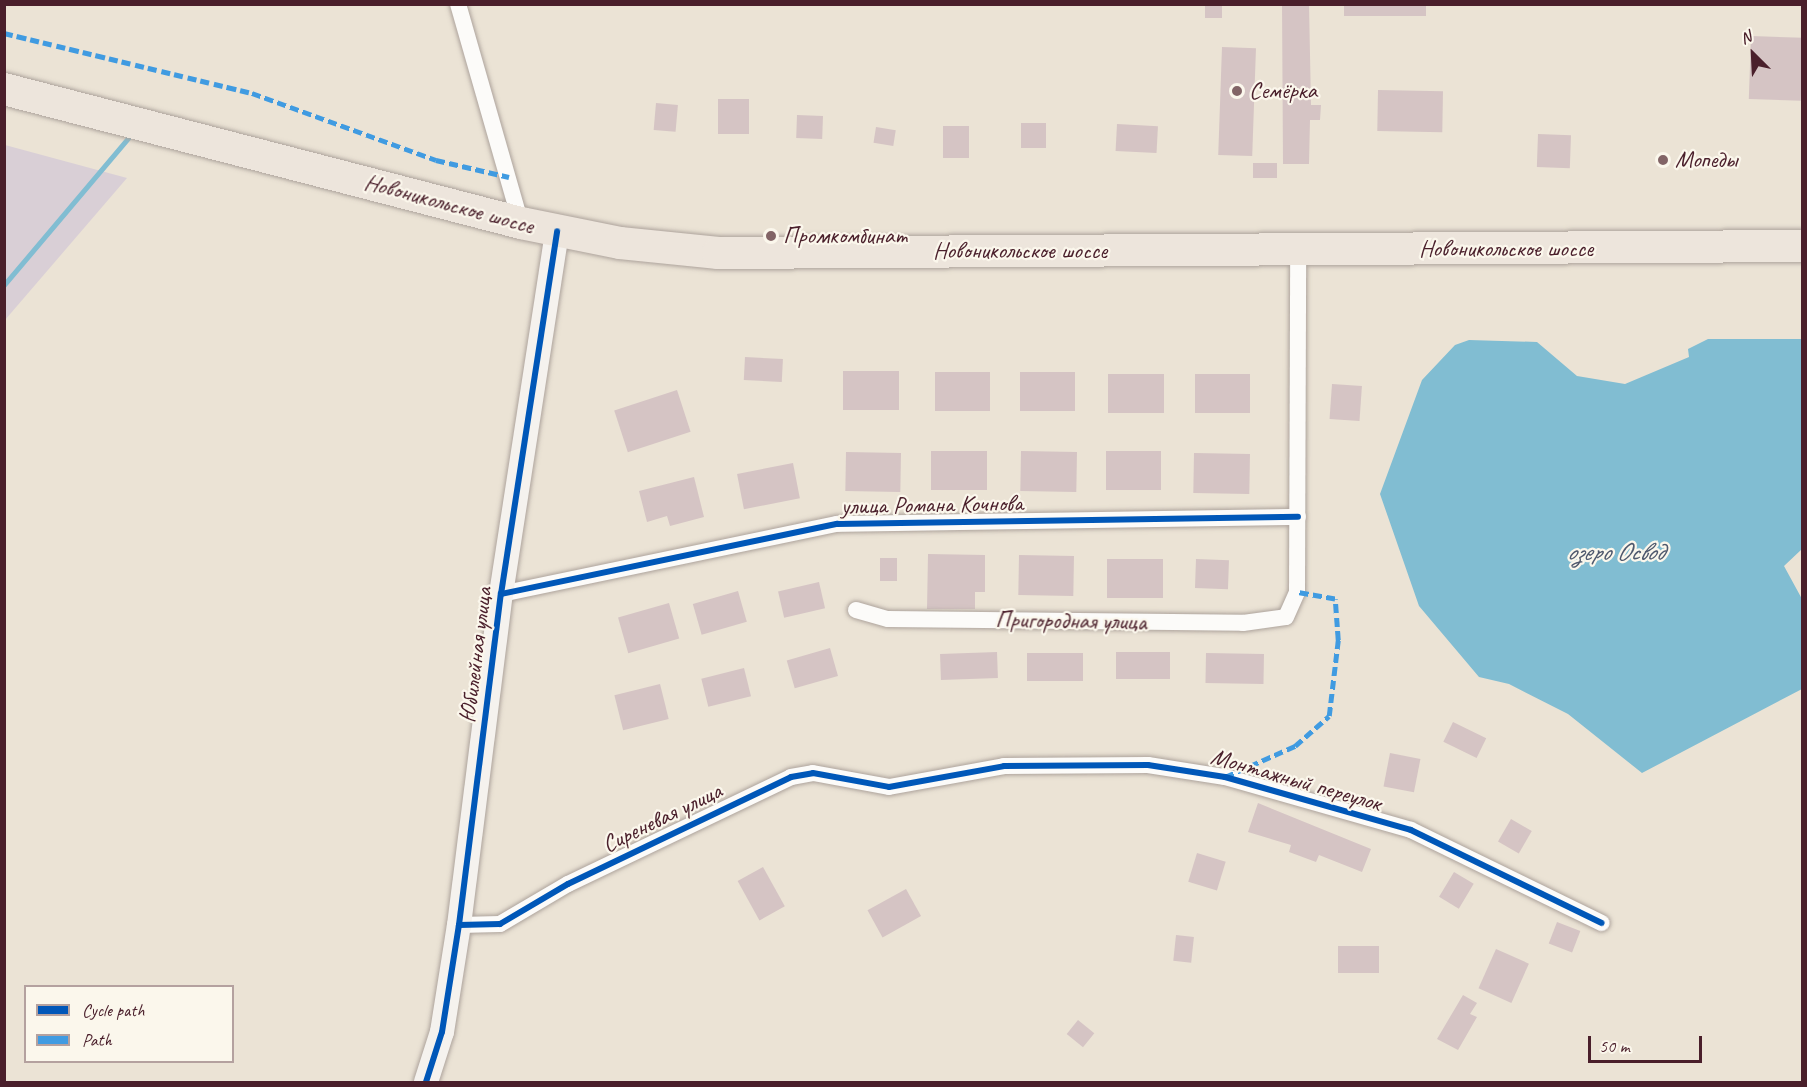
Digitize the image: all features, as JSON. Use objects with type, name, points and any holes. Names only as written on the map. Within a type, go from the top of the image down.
[{"type":"highway","name":"Новоникольское шоссе","points":[[4,89],[520,223],[557,231],[718,253],[1803,246]]},
{"type":"street","points":[[458,4],[520,223]]},
{"type":"street","name":"Юбилейная улица","points":[[426,1083],[442,1032],[459,925],[501,594],[557,231]]},
{"type":"street","points":[[1298,250],[1298,517]]},
{"type":"street","name":"улица Романа Кочнова","points":[[501,594],[837,524],[1298,517]]},
{"type":"street","name":"Пригородная улица","points":[[856,610],[888,619],[1243,623],[1286,617],[1297,592],[1298,517]]},
{"type":"street","name":"Монтажный переулок","points":[[889,787],[1004,766],[1178,766],[1411,830],[1602,923]]},
{"type":"street","name":"Сиреневая улица","points":[[459,925],[500,924],[578,878],[791,777],[813,773],[889,787]]},
{"type":"shaded area","points":[[4,145],[127,178],[5,320]]},
{"type":"water","name":"озеро Освод","points":[[1708,339],[1802,339],[1802,549],[1784,566],[1802,599],[1802,689],[1642,773],[1568,714],[1509,684],[1479,677],[1419,606],[1380,494],[1422,380],[1455,345],[1469,340],[1537,342],[1577,376],[1625,384],[1689,357],[1688,349]]},
{"type":"building","points":[[1205,4],[1222,4],[1222,18],[1205,18]]},
{"type":"building","points":[[1282,4],[1309,4],[1311,105],[1321,105],[1320,120],[1310,120],[1309,164],[1283,164]]},
{"type":"building","points":[[1344,4],[1426,4],[1426,16],[1344,16]]},
{"type":"building","points":[[1751,36],[1802,38],[1801,101],[1749,99]]},
{"type":"building","name":"Семёрка","points":[[1222,47],[1256,48],[1252,156],[1218,155]]},
{"type":"building","points":[[1378,90],[1443,91],[1442,132],[1377,131]]},
{"type":"building","points":[[718,99],[749,99],[749,134],[718,134]]},
{"type":"building","points":[[656,103],[678,105],[676,132],[654,130]]},
{"type":"building","points":[[797,115],[823,116],[822,139],[796,138]]},
{"type":"building","points":[[1021,123],[1046,123],[1046,148],[1021,148]]},
{"type":"building","points":[[1117,124],[1158,126],[1157,153],[1116,151]]},
{"type":"building","points":[[943,126],[969,126],[969,158],[943,158]]},
{"type":"building","points":[[876,127],[896,130],[893,146],[873,143]]},
{"type":"building","points":[[1538,134],[1571,135],[1570,168],[1537,167]]},
{"type":"building","points":[[1253,163],[1277,163],[1277,178],[1253,178]]},
{"type":"building","points":[[745,357],[783,359],[782,382],[744,380]]},
{"type":"building","points":[[843,371],[899,371],[899,410],[843,410]]},
{"type":"building","points":[[935,372],[990,372],[990,411],[935,411]]},
{"type":"building","points":[[1020,372],[1075,372],[1075,411],[1020,411]]},
{"type":"building","points":[[1108,374],[1164,374],[1164,413],[1108,413]]},
{"type":"building","points":[[1195,374],[1250,374],[1250,413],[1195,413]]},
{"type":"building","points":[[1332,384],[1362,386],[1359,421],[1330,419]]},
{"type":"building","points":[[677,390],[691,432],[628,452],[614,410]]},
{"type":"building","points":[[931,451],[987,451],[987,490],[931,490]]},
{"type":"building","points":[[1021,451],[1077,452],[1076,492],[1020,491]]},
{"type":"building","points":[[1106,451],[1161,451],[1161,490],[1106,490]]},
{"type":"building","points":[[846,452],[901,453],[900,492],[845,491]]},
{"type":"building","points":[[1194,453],[1250,454],[1249,494],[1193,493]]},
{"type":"building","points":[[793,463],[800,498],[744,509],[737,474]]},
{"type":"building","points":[[694,477],[704,517],[670,526],[667,516],[647,522],[639,491]]},
{"type":"building","points":[[928,554],[985,555],[985,592],[975,592],[975,609],[927,609]]},
{"type":"building","points":[[1019,555],[1074,556],[1073,596],[1018,595]]},
{"type":"building","points":[[880,558],[897,558],[897,581],[880,581]]},
{"type":"building","points":[[1107,559],[1163,559],[1163,598],[1107,598]]},
{"type":"building","points":[[1196,559],[1229,560],[1228,589],[1195,588]]},
{"type":"building","points":[[819,582],[825,608],[784,618],[778,591]]},
{"type":"building","points":[[738,591],[747,622],[702,635],[693,604]]},
{"type":"building","points":[[669,603],[679,639],[628,653],[618,618]]},
{"type":"building","points":[[830,648],[838,676],[795,688],[787,660]]},
{"type":"building","points":[[997,652],[998,678],[941,680],[940,654]]},
{"type":"building","points":[[1116,652],[1170,652],[1170,679],[1116,679]]},
{"type":"building","points":[[1027,653],[1083,653],[1083,681],[1027,681]]},
{"type":"building","points":[[1206,653],[1264,654],[1263,684],[1205,683]]},
{"type":"building","points":[[744,668],[751,696],[708,707],[701,679]]},
{"type":"building","points":[[660,684],[669,719],[623,730],[614,695]]},
{"type":"building","points":[[1453,722],[1486,738],[1477,758],[1443,742]]},
{"type":"building","points":[[1390,753],[1420,759],[1414,792],[1384,786]]},
{"type":"building","points":[[1258,803],[1371,849],[1362,872],[1319,855],[1316,862],[1289,852],[1291,845],[1248,832]]},
{"type":"building","points":[[1511,819],[1532,831],[1519,854],[1498,842]]},
{"type":"building","points":[[1197,853],[1226,862],[1217,890],[1188,882]]},
{"type":"building","points":[[763,867],[785,906],[759,920],[738,881]]},
{"type":"building","points":[[1454,872],[1474,884],[1459,909],[1439,897]]},
{"type":"building","points":[[906,889],[921,916],[883,937],[868,910]]},
{"type":"building","points":[[1557,922],[1580,931],[1572,952],[1549,943]]},
{"type":"building","points":[[1176,935],[1194,937],[1191,963],[1173,961]]},
{"type":"building","points":[[1338,946],[1379,946],[1379,973],[1338,973]]},
{"type":"building","points":[[1496,949],[1529,964],[1511,1003],[1479,988]]},
{"type":"building","points":[[1463,995],[1477,1003],[1470,1014],[1477,1017],[1458,1050],[1437,1039]]},
{"type":"building","points":[[1078,1020],[1094,1033],[1083,1047],[1067,1034]]},
{"type":"waterway","points":[[4,285],[129,137]]},
{"type":"marked path","points":[[4,33],[252,93],[436,160],[509,177]]},
{"type":"marked path","points":[[1225,777],[1295,746],[1329,716],[1338,640],[1335,599],[1297,592]]},
{"type":"cycle path","points":[[426,1082],[442,1032],[459,925],[501,594],[557,231]]},
{"type":"cycle path","points":[[501,594],[837,524],[1298,517]]},
{"type":"cycle path","points":[[459,925],[500,924],[568,884],[791,777],[813,773],[889,787],[1004,766],[1148,765],[1225,777],[1411,830],[1602,923]]},
{"type":"place","name":"Семёрка","points":[[1237,91]]},
{"type":"place","name":"Мопеды","points":[[1663,160]]},
{"type":"place","name":"Промкомбинат","points":[[771,236]]}]
